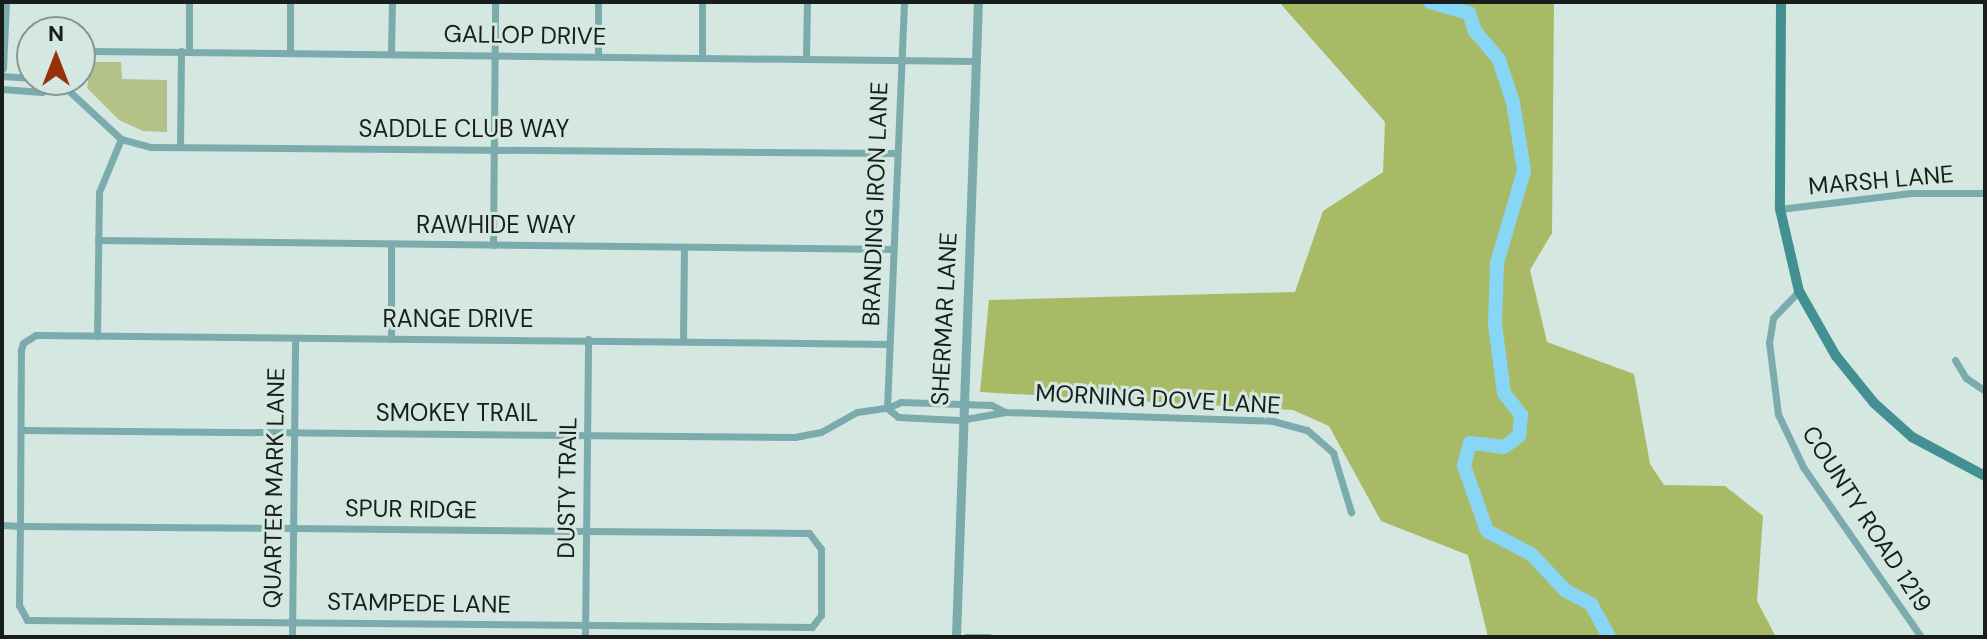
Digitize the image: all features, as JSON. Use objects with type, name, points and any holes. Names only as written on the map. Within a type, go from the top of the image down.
[{"type":"main road","points":[[1781,2],[1780,209],[1799,291],[1836,356],[1874,403],[1912,437],[1985,476]]},
{"type":"street","points":[[2,68],[5,2]]},
{"type":"street","points":[[180,147],[189,2]]},
{"type":"street","points":[[290,2],[290,52]]},
{"type":"street","points":[[391,53],[392,2]]},
{"type":"street","points":[[493,245],[495,2]]},
{"type":"street","points":[[598,2],[598,56]]},
{"type":"street","points":[[702,2],[702,56]]},
{"type":"street","points":[[806,58],[807,2]]},
{"type":"street","name":"BRANDING IRON LANE","points":[[887,408],[904,2]]},
{"type":"street","name":"SHERMAR LANE","points":[[956,637],[960,404],[978,2]]},
{"type":"street","name":"GALLOP DRIVE","points":[[96,51],[976,61]]},
{"type":"street","points":[[74,96],[121,139],[99,192],[97,336]]},
{"type":"street","name":"SADDLE CLUB WAY","points":[[121,139],[180,147],[897,153]]},
{"type":"street","name":"MARSH LANE","points":[[1780,209],[1911,193],[1985,193]]},
{"type":"street","name":"RAWHIDE WAY","points":[[98,240],[893,249]]},
{"type":"street","points":[[391,245],[391,339]]},
{"type":"street","points":[[683,341],[684,247]]},
{"type":"street","name":"COUNTY ROAD 1219","points":[[1799,291],[1782,303],[1773,318],[1769,342],[1778,414],[1803,467],[1921,637]]},
{"type":"street","name":"RANGE DRIVE","points":[[21,430],[21,350],[26,339],[97,336],[889,344]]},
{"type":"street","name":"QUARTER MARK LANE","points":[[292,637],[295,339]]},
{"type":"street","name":"DUSTY TRAIL","points":[[585,637],[588,339]]},
{"type":"street","points":[[1955,360],[1966,378],[1985,391]]},
{"type":"street","name":"SMOKEY TRAIL","points":[[21,430],[804,437],[857,412],[887,408],[901,402],[960,404]]},
{"type":"street","name":"MORNING DOVE LANE","points":[[960,404],[991,405],[1005,412]]},
{"type":"street","name":"SMOKEY TRAIL","points":[[887,408],[898,417],[960,420]]},
{"type":"street","name":"MORNING DOVE LANE","points":[[960,420],[1005,412],[1273,421],[1307,430],[1333,453],[1351,512]]},
{"type":"street","points":[[20,526],[21,430]]},
{"type":"street","name":"SPUR RIDGE","points":[[2,525],[809,533],[818,538],[821,615],[816,626]]},
{"type":"street","name":"STAMPEDE LANE","points":[[20,526],[22,618],[816,626]]},
{"type":"street","points":[[966,637],[989,637]]},
{"type":"green space","points":[[1279,2],[1554,2],[1552,233],[1530,270],[1547,342],[1634,374],[1650,464],[1664,485],[1725,486],[1763,516],[1757,601],[1776,637],[1488,637],[1468,555],[1381,521],[1329,426],[1293,410],[980,392],[989,300],[1295,292],[1323,211],[1383,172],[1385,122]]},
{"type":"green space","points":[[96,62],[121,62],[122,79],[167,80],[167,132],[143,131],[119,120],[95,96]]},
{"type":"waterway","points":[[1430,2],[1469,13],[1475,31],[1499,60],[1513,102],[1524,171],[1497,263],[1495,324],[1504,393],[1521,415],[1519,436],[1504,447],[1470,443],[1464,466],[1487,531],[1531,554],[1566,591],[1591,604],[1609,637]]}]
